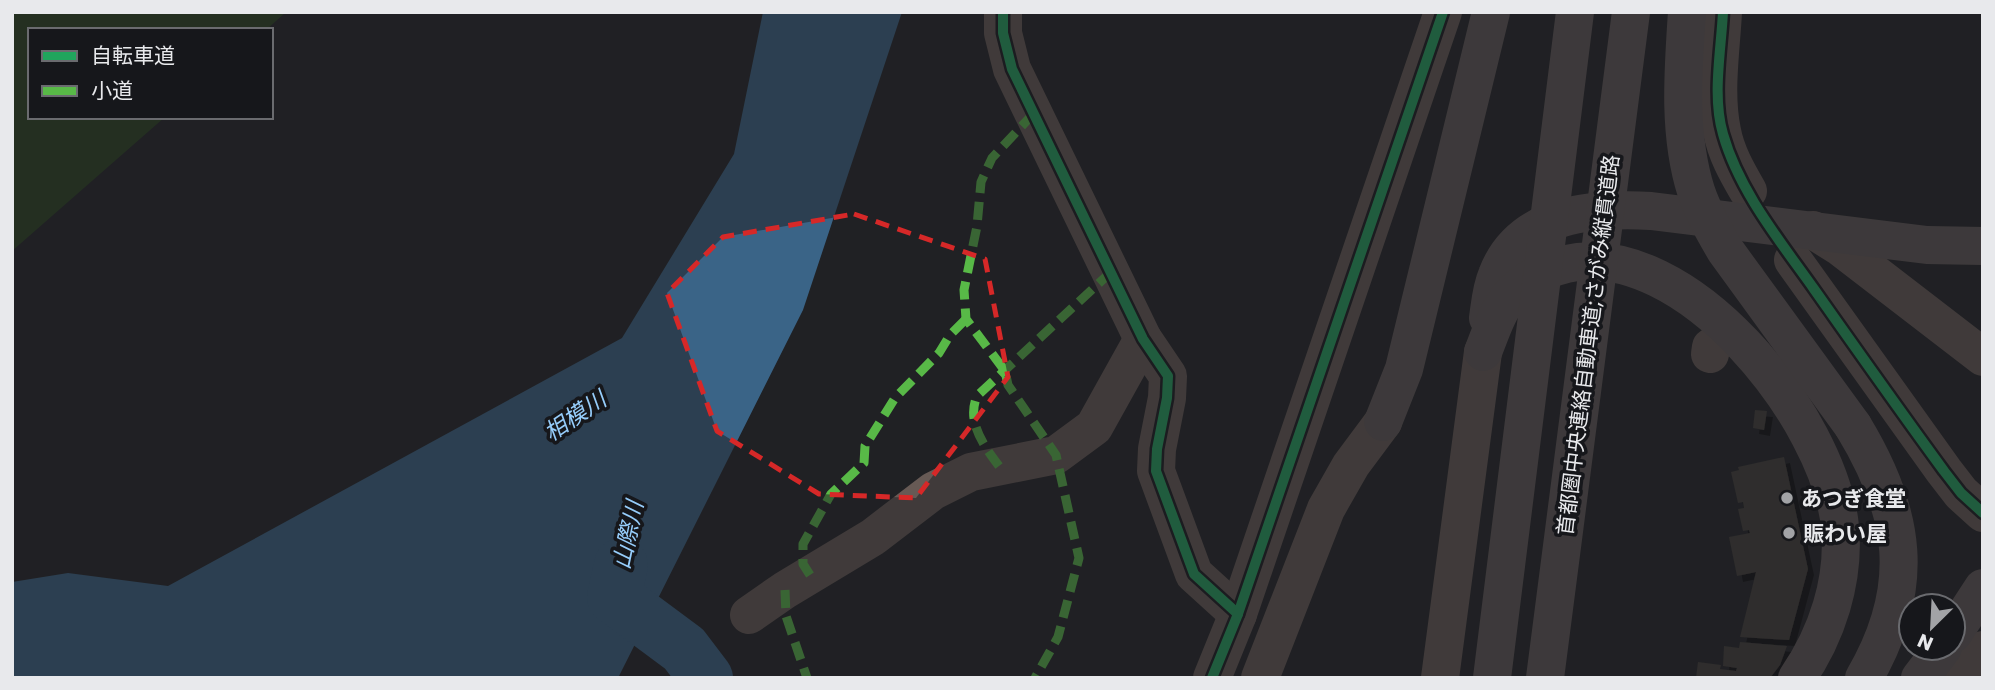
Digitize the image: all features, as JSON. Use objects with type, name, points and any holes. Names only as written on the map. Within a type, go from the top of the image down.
[{"type":"highway","points":[[1383,422],[1404,369],[1491,12]]},
{"type":"highway","points":[[1492,678],[1575,12]]},
{"type":"highway","name":"首都圏中央連絡自動車道;さがみ縦貫道路","points":[[1545,678],[1631,12]]},
{"type":"highway","points":[[1688,12],[1683,91],[1684,128],[1696,192],[1725,250],[1872,456],[1894,518],[1899,548],[1895,607],[1864,678]]},
{"type":"highway","points":[[1483,352],[1496,277],[1506,257],[1520,240],[1538,227],[1583,212],[1616,209],[1651,211],[1801,269],[1927,245],[1983,246]]},
{"type":"highway","points":[[1483,352],[1498,313],[1511,294],[1528,279],[1555,267],[1580,261],[1610,262],[1638,268],[1665,281],[1688,295],[1742,344],[1797,412],[1822,461],[1840,525],[1842,555],[1830,613],[1797,678]]},
{"type":"highway","points":[[1967,613],[1983,589]]},
{"type":"highway","points":[[1920,678],[1932,662]]},
{"type":"street","points":[[1003,12],[1003,33],[1012,69],[1143,339],[1168,376],[1156,471],[1194,574],[1238,614]]},
{"type":"street","points":[[1212,678],[1238,614],[1443,12]]},
{"type":"street","points":[[1723,12],[1719,94],[1722,131],[1733,163],[1748,191]]},
{"type":"street","points":[[1983,357],[1840,247],[1801,269],[1944,471],[1961,493],[1983,513]]},
{"type":"street","points":[[749,615],[873,537],[933,491],[971,472],[1056,455],[1094,427],[1143,339]]},
{"type":"street","points":[[1440,678],[1483,352]]},
{"type":"street","points":[[1260,678],[1326,509],[1351,465],[1383,422]]},
{"type":"street","points":[[1963,678],[1983,650]]},
{"type":"highlighted area","points":[[854,214],[985,259],[1008,377],[916,498],[819,494],[717,431],[667,293],[723,237]]},
{"type":"green space","points":[[12,12],[286,12],[268,28],[28,28],[28,119],[163,119],[12,251]]},
{"type":"water","name":"相模川","points":[[763,12],[902,12],[803,310],[618,678],[12,678],[12,582],[68,573],[168,586],[622,338],[734,154]]},
{"type":"building","points":[[1755,410],[1767,411],[1764,430],[1753,428]]},
{"type":"building","points":[[1784,457],[1808,569],[1789,640],[1740,637],[1756,572],[1737,576],[1729,537],[1750,533],[1749,530],[1743,531],[1738,509],[1744,508],[1743,502],[1738,503],[1731,472],[1739,470],[1738,467]]},
{"type":"building","points":[[1740,642],[1787,646],[1780,665],[1770,678],[1696,678],[1698,662],[1721,665],[1720,669],[1736,671],[1737,668],[1723,666],[1724,646],[1739,648]]},
{"type":"waterway","name":"山際川","points":[[621,565],[614,597],[684,649],[706,678]]},
{"type":"marked path","points":[[1034,113],[992,158],[981,182],[977,226],[964,290],[966,319],[1005,371],[1008,385],[1056,455],[1079,558],[1058,637],[1035,678]]},
{"type":"marked path","points":[[999,466],[975,424],[974,406],[977,396],[1111,272]]},
{"type":"marked path","points":[[810,575],[803,564],[803,544],[831,494],[864,463],[865,446],[895,398],[939,353],[950,335],[966,319]]},
{"type":"marked path","points":[[785,590],[786,616],[807,678]]},
{"type":"cycle path","points":[[1003,12],[1003,33],[1012,69],[1143,339],[1168,376],[1156,471],[1194,574],[1238,614]]},
{"type":"cycle path","points":[[1212,678],[1238,614],[1443,12]]},
{"type":"cycle path","points":[[1723,12],[1718,105],[1723,134],[1739,176],[1774,234],[1911,426],[1961,493],[1983,513]]},
{"type":"place","name":"あつぎ食堂","points":[[1787,498]]},
{"type":"place","name":"賑わい屋","points":[[1789,533]]}]
